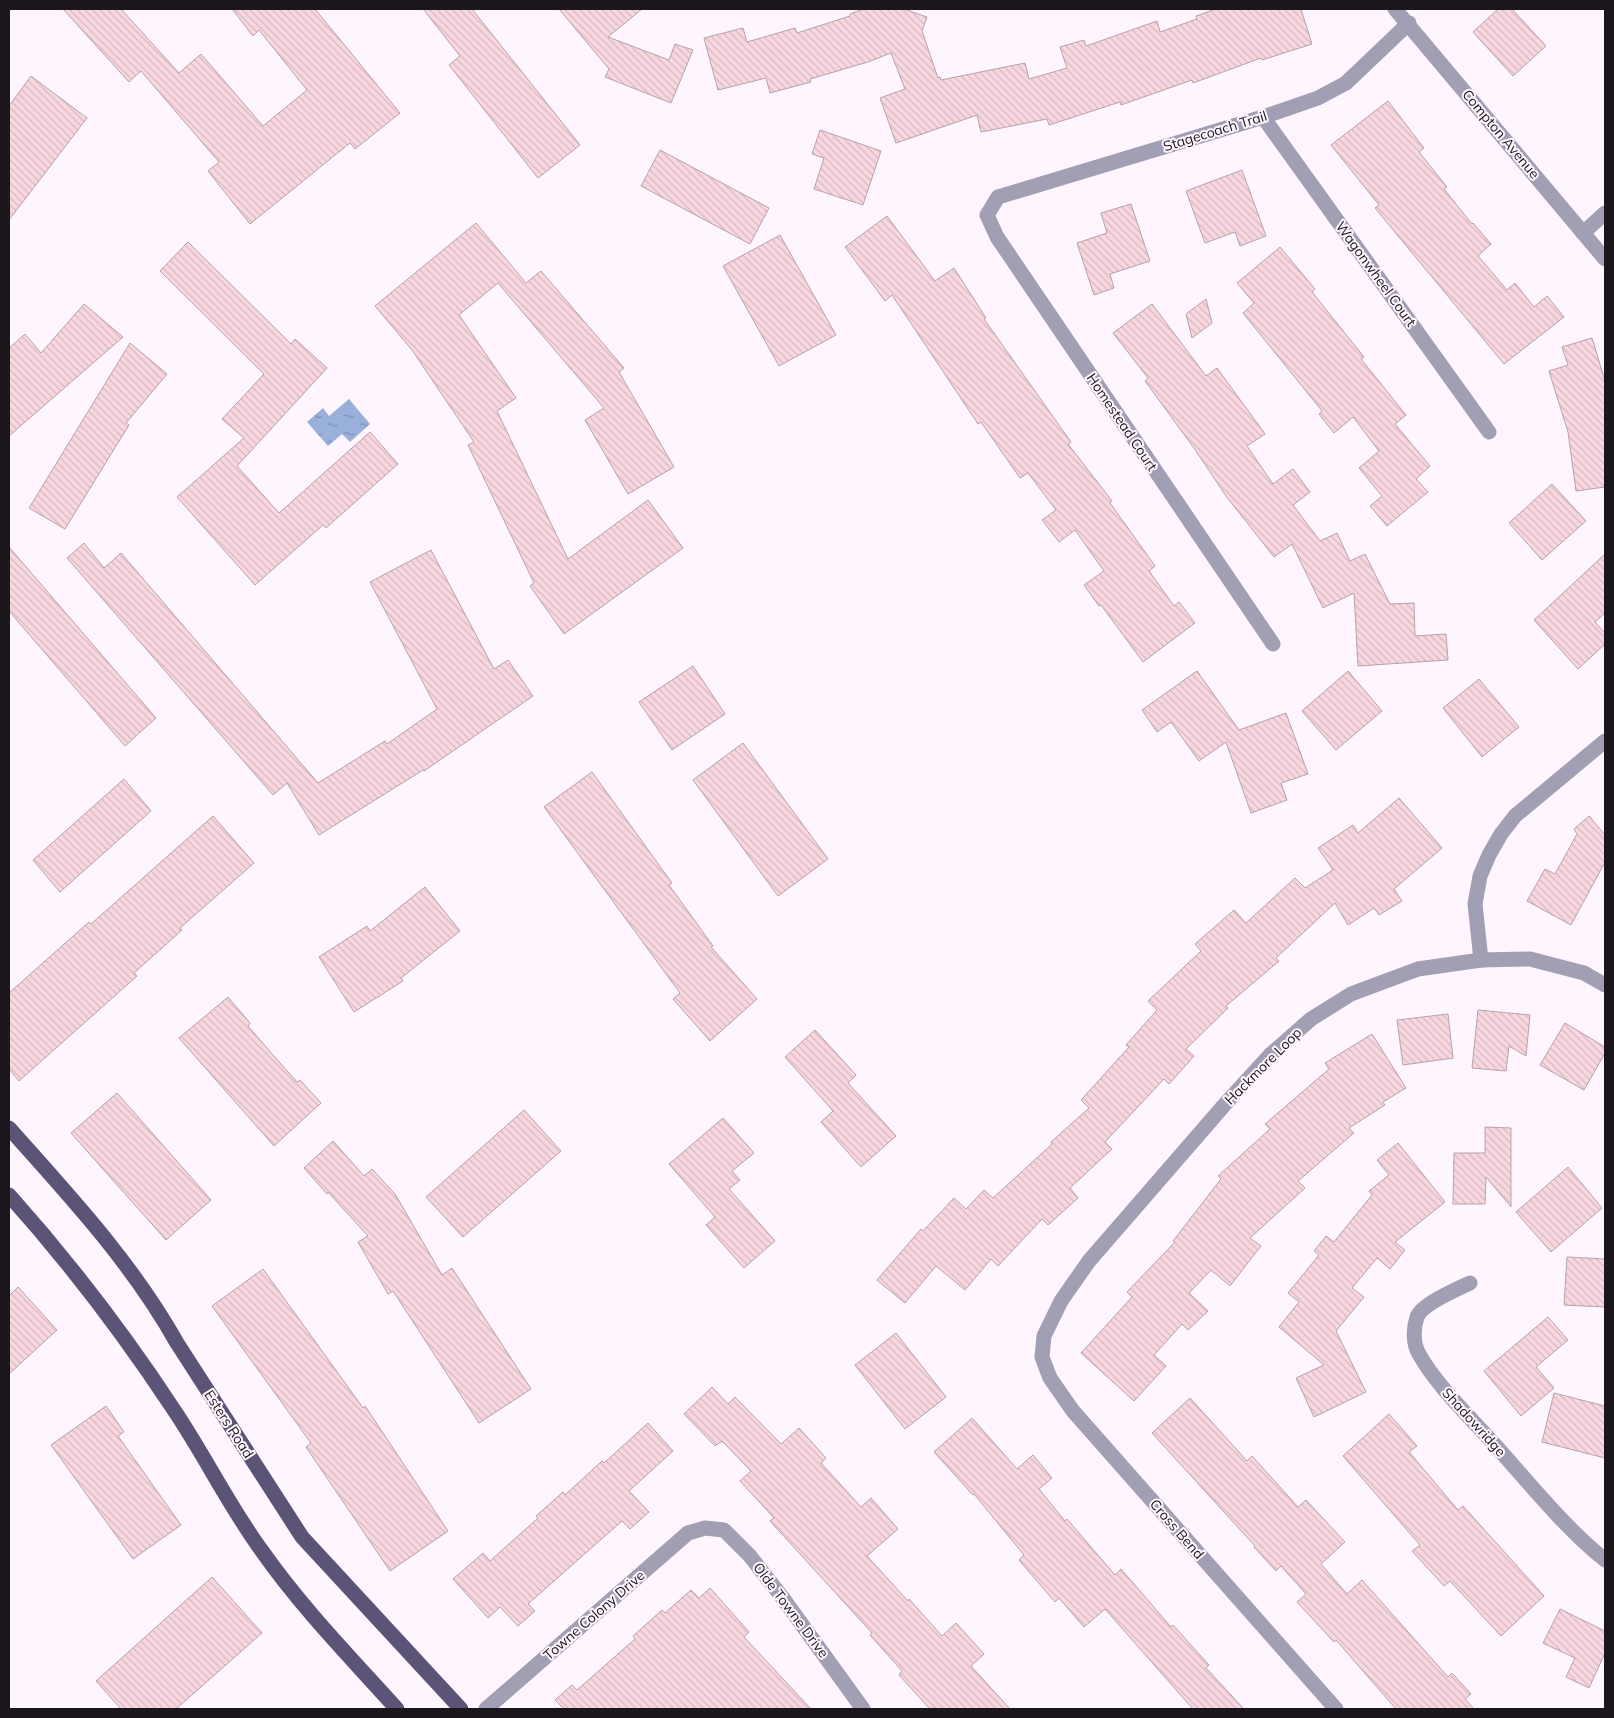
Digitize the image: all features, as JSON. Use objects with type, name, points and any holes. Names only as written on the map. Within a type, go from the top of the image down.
[{"type":"main road","name":"Esters Road","points":[[9,1128],[63,1188],[160,1312],[177,1343],[302,1537],[461,1709]]},
{"type":"main road","points":[[9,1195],[82,1280],[116,1326],[175,1411],[261,1550],[295,1596],[397,1709]]},
{"type":"street","name":"Compton Avenue","points":[[1395,9],[1409,23],[1605,259]]},
{"type":"street","name":"Stagecoach Trail","points":[[998,197],[1263,117],[1318,98],[1346,83],[1409,23]]},
{"type":"street","name":"Wagonwheel Court","points":[[1263,117],[1489,432]]},
{"type":"street","name":"Homestead Court","points":[[998,197],[987,215],[997,237],[1273,644]]},
{"type":"street","points":[[1583,233],[1605,213]]},
{"type":"street","points":[[1480,960],[1476,904],[1480,876],[1489,855],[1501,834],[1515,816],[1605,741]]},
{"type":"street","name":"Hackmore Loop","points":[[1044,1336],[1061,1301],[1096,1254],[1226,1103],[1270,1055],[1311,1019],[1351,994],[1418,969],[1480,960],[1530,959],[1584,973],[1605,986]]},
{"type":"street","name":"Shadowridge","points":[[1470,1283],[1431,1302],[1417,1316],[1414,1343],[1418,1354],[1448,1394],[1566,1522],[1605,1560]]},
{"type":"street","name":"Cross Bend","points":[[1044,1336],[1042,1357],[1050,1378],[1073,1411],[1336,1709]]},
{"type":"street","name":"Towne Colony Drive","points":[[486,1709],[688,1533],[705,1528]]},
{"type":"street","name":"Olde Towne Drive","points":[[705,1528],[724,1530],[750,1556],[864,1709]]},
{"type":"water","points":[[349,399],[370,424],[350,442],[342,434],[328,446],[307,422],[323,408],[329,416]]},
{"type":"building","points":[[63,9],[121,9],[179,73],[201,54],[263,126],[307,90],[259,30],[253,36],[232,9],[315,9],[400,113],[355,149],[350,143],[250,224],[208,171],[219,162],[141,71],[129,82]]},
{"type":"building","points":[[423,9],[472,9],[580,145],[538,178],[449,65],[460,56]]},
{"type":"building","points":[[559,9],[642,9],[608,37],[669,60],[675,44],[693,50],[671,103],[605,77],[609,69]]},
{"type":"building","points":[[864,9],[904,9],[927,17],[922,31],[938,78],[940,77],[941,80],[1025,63],[1029,79],[1067,68],[1060,47],[1084,40],[1086,46],[1157,21],[1160,32],[1197,19],[1196,16],[1216,9],[1301,9],[1312,44],[1262,60],[1261,58],[1193,83],[1192,80],[1121,105],[1120,102],[1049,125],[1047,119],[981,132],[977,115],[896,143],[880,98],[905,89],[891,53],[868,62],[810,79],[811,82],[770,93],[766,78],[718,90],[704,38],[743,28],[747,42],[795,28],[797,33],[850,16],[850,14]]},
{"type":"building","points":[[1498,9],[1512,9],[1546,46],[1513,76],[1473,32]]},
{"type":"building","points":[[31,76],[87,118],[9,220],[9,106]]},
{"type":"building","points":[[1388,101],[1424,148],[1419,152],[1447,187],[1444,189],[1491,244],[1478,256],[1507,290],[1515,283],[1534,307],[1547,296],[1564,317],[1504,364],[1375,208],[1379,205],[1331,145]]},
{"type":"building","points":[[820,130],[881,151],[863,205],[814,189],[824,158],[812,154]]},
{"type":"building","points":[[660,150],[769,208],[750,244],[641,186]]},
{"type":"building","points":[[1242,170],[1266,236],[1240,246],[1235,232],[1205,243],[1186,191]]},
{"type":"building","points":[[1131,204],[1150,261],[1110,274],[1114,288],[1094,295],[1077,243],[1107,233],[1101,213]]},
{"type":"building","points":[[887,216],[935,281],[954,268],[986,318],[984,319],[1071,442],[1068,444],[1112,501],[1110,503],[1155,566],[1149,571],[1174,606],[1179,602],[1195,623],[1143,662],[1084,585],[1104,571],[1075,530],[1059,542],[1042,520],[1056,510],[1028,473],[1020,478],[981,422],[978,424],[892,295],[885,301],[845,247]]},
{"type":"building","points":[[476,223],[526,283],[541,271],[624,368],[619,372],[674,467],[628,494],[585,420],[604,408],[498,283],[459,315],[516,398],[497,411],[568,559],[648,500],[683,548],[564,634],[530,586],[534,583],[468,445],[474,442],[412,350],[375,306]]},
{"type":"building","points":[[780,235],[836,335],[779,366],[723,266]]},
{"type":"building","points":[[188,242],[291,344],[295,339],[327,368],[237,466],[279,513],[370,432],[398,464],[326,528],[323,525],[255,585],[177,497],[244,438],[222,419],[264,374],[160,271]]},
{"type":"building","points":[[1280,247],[1315,289],[1312,292],[1364,357],[1361,359],[1406,415],[1395,424],[1430,466],[1416,479],[1428,492],[1387,526],[1370,506],[1382,496],[1359,468],[1379,451],[1353,417],[1334,433],[1319,414],[1322,411],[1243,313],[1254,303],[1237,283]]},
{"type":"building","points":[[1206,299],[1212,323],[1192,338],[1186,314]]},
{"type":"building","points":[[84,304],[123,337],[9,436],[9,348],[25,334],[41,353]]},
{"type":"building","points":[[1152,304],[1206,376],[1217,368],[1265,434],[1247,446],[1273,484],[1293,469],[1310,492],[1293,505],[1320,541],[1337,533],[1350,561],[1365,554],[1390,604],[1414,603],[1415,636],[1446,634],[1448,660],[1358,666],[1354,593],[1323,608],[1292,544],[1274,557],[1226,496],[1145,381],[1148,378],[1113,333]]},
{"type":"building","points":[[1592,338],[1605,381],[1605,487],[1576,491],[1568,432],[1549,371],[1568,365],[1562,347]]},
{"type":"building","points":[[130,343],[167,374],[126,423],[129,425],[65,529],[29,508]]},
{"type":"building","points":[[1552,484],[1586,521],[1542,560],[1509,523]]},
{"type":"building","points":[[84,543],[104,568],[121,553],[318,783],[385,741],[387,744],[437,709],[370,582],[431,550],[494,669],[508,660],[533,696],[424,771],[319,835],[287,783],[273,795],[67,558]]},
{"type":"building","points":[[9,547],[156,718],[125,746],[9,611]]},
{"type":"building","points":[[1605,554],[1605,613],[1595,622],[1605,633],[1605,644],[1578,669],[1534,620]]},
{"type":"building","points":[[693,666],[725,714],[672,750],[639,702]]},
{"type":"building","points":[[1197,671],[1239,730],[1286,713],[1308,774],[1281,783],[1287,800],[1251,813],[1226,742],[1199,761],[1171,722],[1157,732],[1142,710]]},
{"type":"building","points":[[1348,671],[1382,711],[1336,750],[1302,711]]},
{"type":"building","points":[[1479,679],[1519,727],[1482,757],[1443,708]]},
{"type":"building","points":[[743,743],[828,859],[778,896],[693,780]]},
{"type":"building","points":[[592,772],[672,883],[669,885],[713,946],[711,947],[757,999],[710,1041],[673,999],[680,993],[544,807]]},
{"type":"building","points":[[124,779],[151,811],[60,892],[33,860]]},
{"type":"building","points":[[1399,798],[1442,848],[1394,889],[1402,901],[1379,915],[1374,908],[1348,925],[1335,903],[1276,958],[1279,961],[1226,1006],[1228,1008],[1186,1049],[1194,1056],[1169,1084],[1164,1079],[1105,1142],[1112,1149],[1070,1188],[1078,1198],[1048,1225],[1042,1219],[998,1266],[991,1259],[965,1290],[936,1266],[905,1303],[877,1280],[921,1229],[923,1231],[954,1198],[966,1209],[984,1190],[993,1198],[1089,1108],[1081,1100],[1129,1047],[1126,1045],[1157,1010],[1148,1001],[1201,951],[1195,944],[1234,910],[1246,923],[1295,878],[1305,888],[1333,870],[1318,848],[1353,825],[1358,833]]},
{"type":"building","points":[[213,816],[254,863],[180,928],[182,930],[134,973],[137,976],[19,1081],[9,1069],[9,993],[89,922],[91,924]]},
{"type":"building","points":[[1589,816],[1605,835],[1605,862],[1571,925],[1527,901],[1545,869],[1555,874],[1577,834],[1574,829]]},
{"type":"building","points":[[425,887],[460,931],[401,978],[403,981],[354,1012],[319,957],[367,926],[370,931]]},
{"type":"building","points":[[228,997],[250,1023],[248,1026],[273,1055],[297,1082],[300,1080],[321,1103],[274,1146],[179,1038]]},
{"type":"building","points":[[1478,1010],[1530,1015],[1526,1056],[1509,1046],[1506,1071],[1472,1068]]},
{"type":"building","points":[[1448,1014],[1453,1058],[1403,1065],[1397,1020]]},
{"type":"building","points":[[1565,1023],[1605,1047],[1605,1053],[1584,1090],[1540,1065]]},
{"type":"building","points":[[815,1030],[856,1075],[848,1083],[896,1136],[861,1167],[821,1122],[833,1111],[785,1057]]},
{"type":"building","points":[[1372,1034],[1406,1088],[1383,1102],[1385,1105],[1349,1128],[1354,1133],[1298,1181],[1305,1188],[1250,1238],[1261,1246],[1230,1286],[1211,1270],[1189,1293],[1208,1311],[1188,1330],[1182,1324],[1154,1355],[1166,1366],[1134,1401],[1081,1353],[1132,1297],[1127,1292],[1175,1242],[1173,1241],[1221,1179],[1218,1176],[1270,1129],[1265,1124],[1329,1069],[1325,1063]]},
{"type":"building","points":[[117,1093],[211,1200],[166,1240],[71,1133]]},
{"type":"building","points":[[524,1110],[561,1151],[463,1237],[426,1197]]},
{"type":"building","points":[[723,1118],[754,1153],[732,1171],[740,1180],[729,1189],[775,1241],[744,1268],[706,1225],[715,1217],[669,1164]]},
{"type":"building","points":[[1485,1127],[1511,1128],[1511,1207],[1486,1177],[1485,1204],[1453,1204],[1454,1153],[1485,1153]]},
{"type":"building","points":[[333,1141],[364,1176],[372,1169],[395,1194],[442,1275],[452,1268],[531,1389],[479,1423],[393,1291],[388,1294],[358,1242],[368,1236],[304,1168]]},
{"type":"building","points":[[1398,1143],[1445,1202],[1395,1242],[1405,1250],[1390,1269],[1377,1258],[1352,1288],[1364,1297],[1336,1331],[1366,1392],[1314,1417],[1296,1378],[1324,1365],[1279,1327],[1299,1302],[1288,1293],[1319,1255],[1314,1251],[1326,1236],[1334,1242],[1372,1195],[1369,1191],[1389,1175],[1377,1160]]},
{"type":"building","points":[[1568,1167],[1602,1208],[1551,1252],[1516,1212]]},
{"type":"building","points":[[1567,1257],[1605,1259],[1605,1307],[1564,1305]]},
{"type":"building","points":[[263,1269],[363,1408],[365,1406],[448,1531],[390,1571],[306,1447],[311,1443],[212,1306]]},
{"type":"building","points":[[18,1287],[57,1330],[9,1374],[9,1296]]},
{"type":"building","points":[[1548,1317],[1568,1340],[1536,1367],[1554,1388],[1521,1416],[1484,1371]]},
{"type":"building","points":[[896,1333],[946,1397],[905,1429],[855,1365]]},
{"type":"building","points":[[712,1387],[728,1404],[735,1397],[781,1444],[799,1428],[826,1458],[821,1463],[861,1507],[871,1498],[898,1529],[867,1556],[942,1636],[956,1623],[984,1654],[971,1666],[1010,1709],[930,1709],[899,1675],[902,1671],[870,1635],[872,1633],[770,1521],[774,1518],[740,1481],[751,1471],[722,1441],[715,1446],[684,1414]]},
{"type":"building","points":[[1554,1393],[1605,1406],[1605,1458],[1542,1442]]},
{"type":"building","points":[[1190,1398],[1247,1461],[1252,1456],[1298,1507],[1306,1500],[1345,1542],[1321,1564],[1347,1594],[1362,1580],[1448,1677],[1452,1673],[1471,1694],[1465,1699],[1474,1709],[1396,1709],[1336,1640],[1334,1642],[1297,1602],[1306,1594],[1281,1566],[1276,1571],[1152,1433]]},
{"type":"building","points":[[106,1406],[124,1432],[118,1436],[181,1525],[133,1559],[51,1445]]},
{"type":"building","points":[[1389,1414],[1417,1446],[1409,1452],[1458,1510],[1463,1506],[1544,1596],[1501,1636],[1450,1581],[1444,1586],[1412,1551],[1420,1545],[1343,1456]]},
{"type":"building","points":[[972,1418],[1017,1469],[1033,1455],[1052,1478],[1039,1489],[1065,1521],[1067,1519],[1115,1575],[1121,1569],[1171,1627],[1173,1625],[1209,1665],[1206,1668],[1244,1709],[1193,1709],[1105,1609],[1084,1627],[1059,1598],[1055,1602],[1019,1560],[1024,1555],[974,1494],[934,1452]]},
{"type":"building","points":[[648,1423],[673,1451],[629,1491],[649,1512],[630,1529],[622,1521],[528,1604],[535,1611],[518,1626],[500,1607],[488,1618],[453,1579],[483,1553],[490,1561],[538,1518],[536,1516],[563,1492],[565,1495]]},
{"type":"building","points":[[212,1577],[262,1633],[176,1709],[121,1709],[96,1681]]},
{"type":"building","points":[[710,1588],[749,1632],[744,1637],[811,1709],[564,1709],[555,1700],[572,1685],[577,1690],[635,1639],[633,1636],[662,1610],[665,1613],[691,1590],[699,1598]]},
{"type":"building","points":[[1560,1609],[1605,1631],[1605,1653],[1589,1688],[1566,1677],[1575,1658],[1543,1643]]}]
